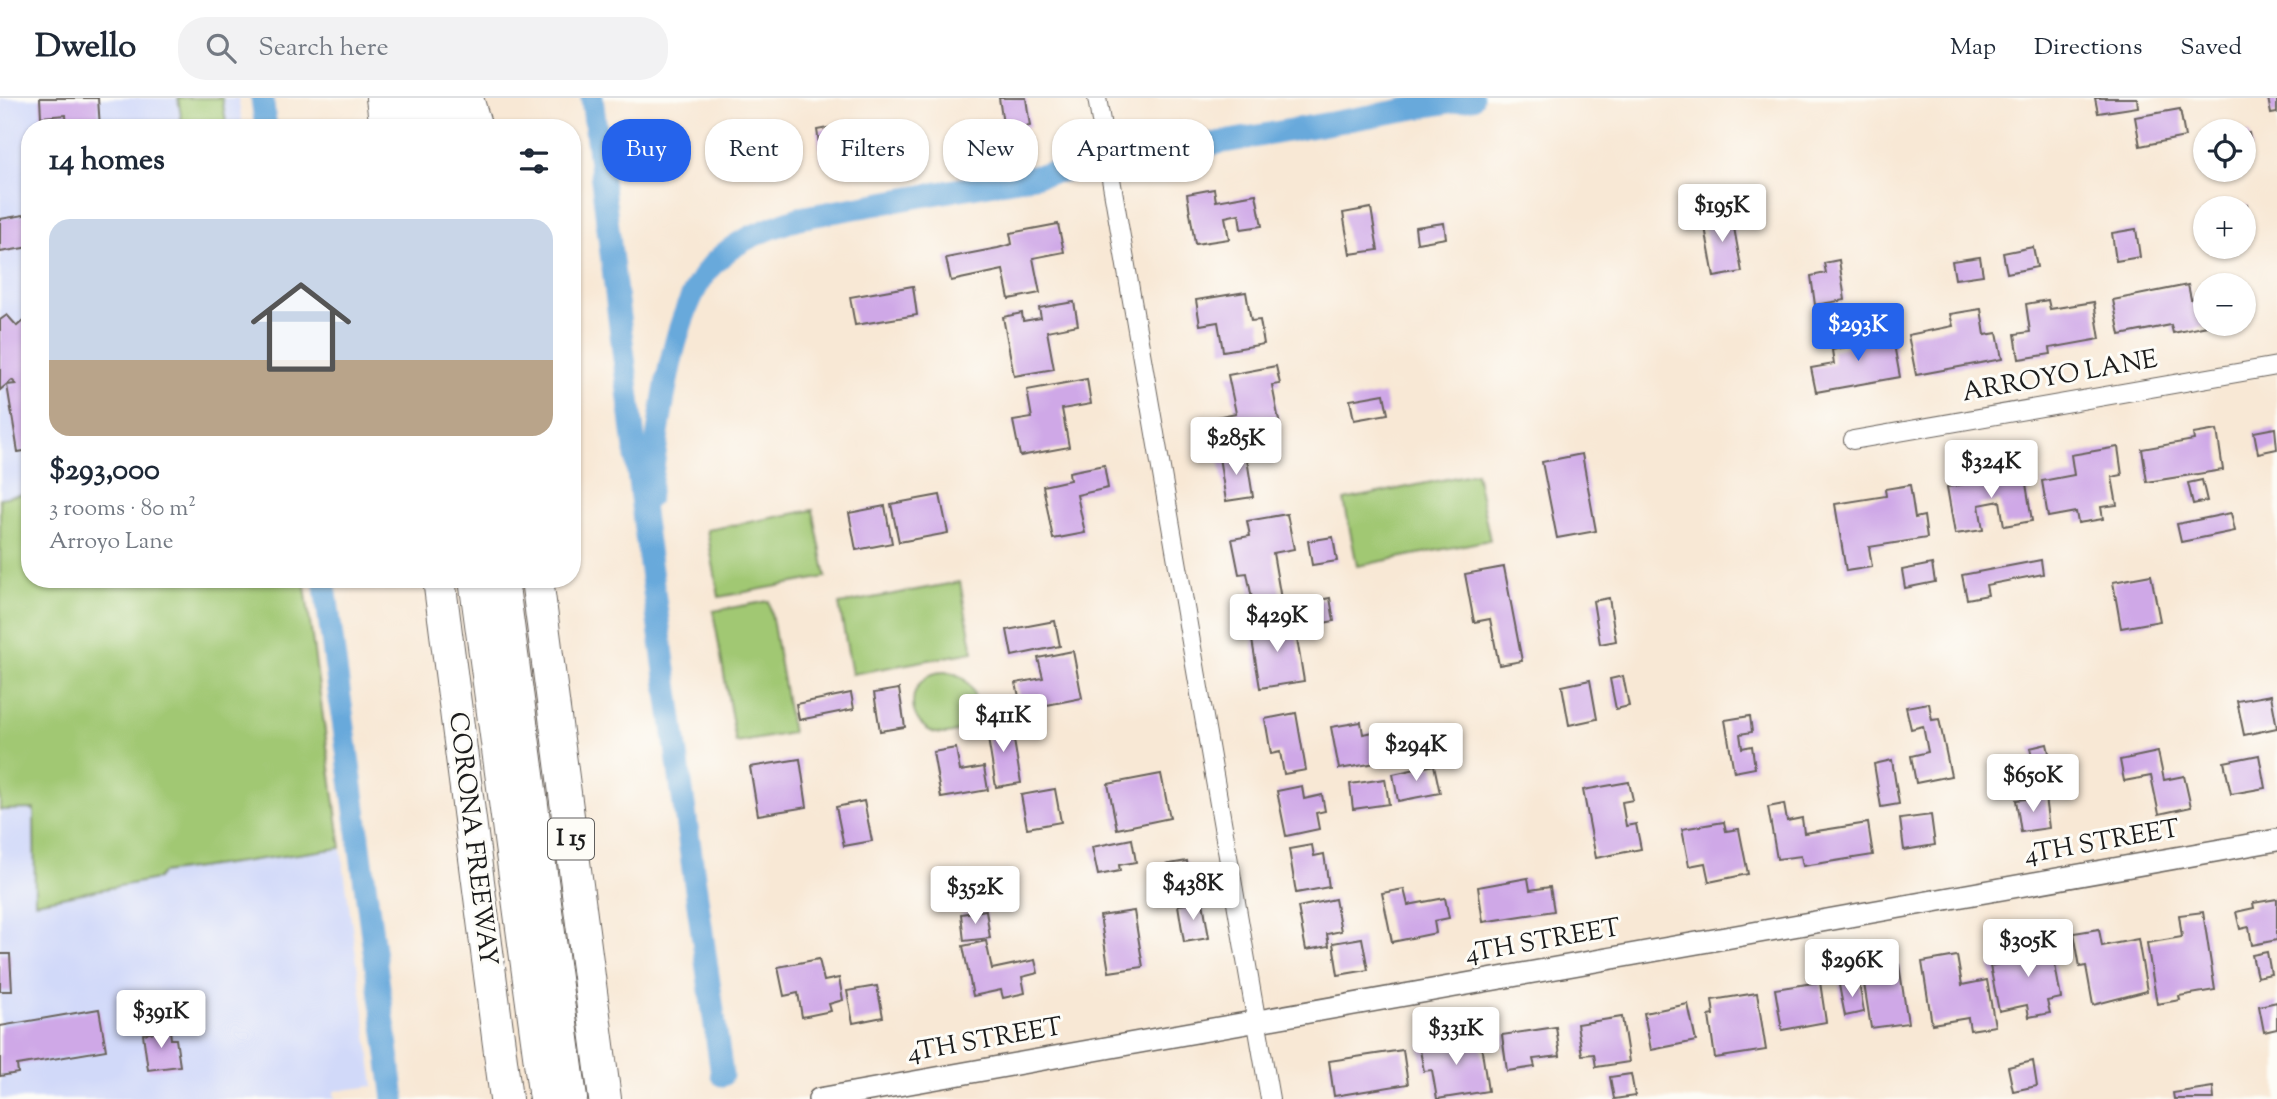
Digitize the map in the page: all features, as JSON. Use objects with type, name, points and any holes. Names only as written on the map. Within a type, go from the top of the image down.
[{"type":"highway","points":[[382,98],[386,119]]},
{"type":"highway","points":[[389,119],[391,98]]},
{"type":"highway","points":[[413,98],[416,119]]},
{"type":"highway","points":[[442,98],[445,119]]},
{"type":"highway","points":[[467,98],[474,119]]},
{"type":"highway","points":[[475,98],[476,119]]},
{"type":"highway","name":"CORONA FREEWAY","points":[[440,588],[506,1099]]},
{"type":"highway","points":[[476,588],[545,1099]]},
{"type":"highway","points":[[503,588],[571,1099]]},
{"type":"highway","name":"I 15","points":[[538,588],[605,1099]]},
{"type":"street","points":[[1097,98],[1270,1099]]},
{"type":"street","name":"ARROYO LANE","points":[[1853,440],[2277,366]]},
{"type":"street","name":"4TH STREET","points":[[819,1099],[2277,840]]},
{"type":"shaded area","points":[[0,98],[238,98],[242,119],[21,119],[21,494],[0,498]]},
{"type":"shaded area","points":[[34,808],[36,902],[156,879],[162,873],[341,848],[374,1086],[334,1091],[335,1099],[0,1099],[0,810]]},
{"type":"green space","points":[[178,98],[222,98],[226,119],[182,119]]},
{"type":"green space","points":[[1476,473],[1490,540],[1357,566],[1344,500]]},
{"type":"green space","points":[[21,494],[21,588],[305,588],[341,848],[162,873],[156,879],[35,902],[34,809],[0,810],[0,498]]},
{"type":"green space","points":[[813,510],[826,577],[719,597],[707,530]]},
{"type":"green space","points":[[960,582],[973,652],[852,674],[839,604]]},
{"type":"green space","points":[[769,601],[792,733],[736,743],[713,611]]},
{"type":"green space","points":[[944,672],[966,681],[975,703],[966,725],[944,734],[922,725],[913,703],[922,681]]},
{"type":"building","points":[[40,98],[98,98],[99,119],[66,119],[66,115],[41,117]]},
{"type":"building","points":[[999,98],[1026,98],[1029,119],[1002,119]]},
{"type":"building","points":[[2095,98],[2137,98],[2138,107],[2098,113]]},
{"type":"building","points":[[2268,98],[2277,98],[2277,113],[2271,114]]},
{"type":"building","points":[[2180,109],[2185,137],[2140,146],[2135,117]]},
{"type":"building","points":[[1214,189],[1216,201],[1256,194],[1262,226],[1241,229],[1239,214],[1225,217],[1229,239],[1195,244],[1187,194]]},
{"type":"building","points":[[1371,208],[1378,250],[1350,254],[1343,213]]},
{"type":"building","points":[[1731,211],[1742,272],[1714,277],[1703,216]]},
{"type":"building","points":[[21,216],[21,248],[0,252],[0,219]]},
{"type":"building","points":[[1444,223],[1446,238],[1417,243],[1415,227]]},
{"type":"building","points":[[1058,224],[1064,252],[1033,258],[1040,293],[1009,299],[1003,270],[951,281],[946,258],[1012,244],[1010,233]]},
{"type":"building","points":[[2136,229],[2140,257],[2116,261],[2112,233]]},
{"type":"building","points":[[2033,247],[2037,267],[2007,273],[2003,253]]},
{"type":"building","points":[[1980,257],[1983,275],[1955,279],[1952,261]]},
{"type":"building","points":[[1839,260],[1845,300],[1815,305],[1811,276],[1826,273],[1824,263]]},
{"type":"building","points":[[2188,285],[2193,299],[2193,329],[2173,333],[2171,325],[2120,335],[2113,300]]},
{"type":"building","points":[[913,286],[917,315],[855,325],[850,297]]},
{"type":"building","points":[[1246,292],[1251,321],[1260,320],[1264,344],[1223,351],[1218,322],[1200,325],[1196,300]]},
{"type":"building","points":[[2048,300],[2050,309],[2094,302],[2100,339],[2050,348],[2051,354],[2019,359],[2015,334],[2030,332],[2026,304]]},
{"type":"building","points":[[1074,302],[1078,325],[1047,331],[1054,369],[1014,376],[1003,317],[1022,313],[1023,321],[1041,318],[1039,308]]},
{"type":"building","points":[[1981,309],[1985,335],[1997,333],[2002,359],[1916,375],[1908,335],[1953,326],[1950,314]]},
{"type":"building","points":[[7,315],[17,326],[21,323],[21,452],[18,452],[7,385],[16,384],[12,380],[0,390],[0,320]]},
{"type":"building","points":[[1864,327],[1867,344],[1893,339],[1900,377],[1816,392],[1811,368],[1834,364],[1832,350],[1846,347],[1843,331]]},
{"type":"building","points":[[1276,366],[1280,384],[1272,385],[1280,426],[1220,437],[1216,417],[1236,413],[1228,375]]},
{"type":"building","points":[[1087,379],[1091,404],[1062,409],[1069,447],[1020,456],[1013,421],[1032,418],[1027,390]]},
{"type":"building","points":[[1384,394],[1388,414],[1354,420],[1350,400]]},
{"type":"building","points":[[2275,428],[2277,449],[2258,453],[2254,432]]},
{"type":"building","points":[[2217,430],[2223,470],[2147,482],[2142,449],[2194,440],[2193,434]]},
{"type":"building","points":[[2118,447],[2122,475],[2112,477],[2117,505],[2101,507],[2103,519],[2078,523],[2076,512],[2048,517],[2042,481],[2074,475],[2071,455]]},
{"type":"building","points":[[1246,453],[1253,497],[1226,501],[1219,457]]},
{"type":"building","points":[[1582,454],[1596,531],[1557,538],[1542,462]]},
{"type":"building","points":[[1104,465],[1108,488],[1077,495],[1085,533],[1053,539],[1043,486],[1070,480],[1069,472]]},
{"type":"building","points":[[2023,465],[2032,521],[2004,526],[2000,501],[1979,505],[1983,530],[1955,534],[1947,487],[1994,479],[1993,470]]},
{"type":"building","points":[[2202,480],[2207,501],[2193,504],[2188,483]]},
{"type":"building","points":[[1910,485],[1915,518],[1924,516],[1927,538],[1869,547],[1872,567],[1846,571],[1835,504],[1886,496],[1885,489]]},
{"type":"building","points":[[940,495],[948,533],[899,542],[891,504]]},
{"type":"building","points":[[885,506],[892,543],[856,550],[849,513]]},
{"type":"building","points":[[2231,513],[2235,531],[2181,542],[2177,524]]},
{"type":"building","points":[[1287,514],[1294,549],[1273,553],[1281,599],[1253,604],[1247,573],[1239,574],[1232,539],[1250,536],[1247,521]]},
{"type":"building","points":[[1333,537],[1337,561],[1312,565],[1308,541]]},
{"type":"building","points":[[2041,560],[2043,574],[1986,585],[1988,595],[1967,599],[1962,575]]},
{"type":"building","points":[[1932,564],[1935,582],[1905,588],[1902,570]]},
{"type":"building","points":[[1504,567],[1522,661],[1499,665],[1490,619],[1474,622],[1465,574]]},
{"type":"building","points":[[2151,575],[2160,621],[2121,628],[2113,582]]},
{"type":"building","points":[[1330,598],[1334,621],[1303,627],[1299,604]]},
{"type":"building","points":[[1609,598],[1616,641],[1600,644],[1593,601]]},
{"type":"building","points":[[1055,621],[1060,646],[1012,656],[1007,630]]},
{"type":"building","points":[[1294,621],[1304,681],[1260,688],[1250,628]]},
{"type":"building","points":[[1073,651],[1082,698],[1022,710],[1016,683],[1043,678],[1038,658]]},
{"type":"building","points":[[1623,676],[1629,706],[1616,709],[1610,679]]},
{"type":"building","points":[[1590,680],[1597,719],[1569,725],[1562,686]]},
{"type":"building","points":[[899,689],[905,727],[880,731],[874,693]]},
{"type":"building","points":[[851,693],[854,709],[799,720],[796,704]]},
{"type":"building","points":[[2271,695],[2277,728],[2244,735],[2237,701]]},
{"type":"building","points":[[1929,703],[1932,720],[1939,719],[1951,776],[1916,783],[1911,756],[1928,752],[1923,726],[1911,729],[1906,707]]},
{"type":"building","points":[[1296,713],[1306,770],[1284,774],[1280,752],[1271,754],[1265,719]]},
{"type":"building","points":[[1750,716],[1752,732],[1740,734],[1742,748],[1752,746],[1755,768],[1734,772],[1725,720]]},
{"type":"building","points":[[1011,722],[1021,783],[996,787],[986,726]]},
{"type":"building","points":[[1361,722],[1363,734],[1389,729],[1394,760],[1339,769],[1331,727]]},
{"type":"building","points":[[2047,744],[2052,766],[2035,770],[2030,748]]},
{"type":"building","points":[[956,748],[960,771],[984,767],[988,790],[941,798],[933,752]]},
{"type":"building","points":[[2158,752],[2164,780],[2184,776],[2191,807],[2159,814],[2151,776],[2124,781],[2120,760]]},
{"type":"building","points":[[2259,755],[2265,788],[2231,794],[2224,762]]},
{"type":"building","points":[[800,759],[807,807],[758,815],[750,767]]},
{"type":"building","points":[[1892,760],[1899,804],[1881,807],[1874,764]]},
{"type":"building","points":[[1434,765],[1440,793],[1398,801],[1393,774]]},
{"type":"building","points":[[1161,774],[1170,818],[1117,829],[1108,784]]},
{"type":"building","points":[[1385,779],[1389,804],[1353,809],[1350,784]]},
{"type":"building","points":[[1629,782],[1633,800],[1622,802],[1626,826],[1636,824],[1641,849],[1596,858],[1583,790]]},
{"type":"building","points":[[1302,786],[1304,799],[1322,795],[1325,811],[1316,813],[1319,829],[1286,836],[1277,791]]},
{"type":"building","points":[[1055,789],[1061,822],[1027,828],[1021,795]]},
{"type":"building","points":[[2045,797],[2049,828],[2021,832],[2016,800]]},
{"type":"building","points":[[864,801],[872,841],[844,846],[836,807]]},
{"type":"building","points":[[1784,804],[1787,821],[1802,818],[1804,833],[1868,823],[1873,855],[1803,866],[1801,856],[1777,859],[1768,807]]},
{"type":"building","points":[[1931,815],[1935,845],[1904,850],[1900,819]]},
{"type":"building","points":[[1724,822],[1726,831],[1739,829],[1748,874],[1709,882],[1705,863],[1689,866],[1682,829]]},
{"type":"building","points":[[1132,839],[1136,862],[1119,865],[1120,871],[1098,875],[1092,847]]},
{"type":"building","points":[[1312,845],[1314,856],[1324,854],[1329,887],[1296,893],[1289,849]]},
{"type":"building","points":[[1187,861],[1190,880],[1167,884],[1164,865]]},
{"type":"building","points":[[1528,878],[1530,890],[1550,887],[1554,911],[1483,922],[1478,887]]},
{"type":"building","points":[[1404,889],[1408,905],[1445,898],[1449,918],[1434,921],[1436,933],[1392,942],[1382,893]]},
{"type":"building","points":[[1335,899],[1341,931],[1327,934],[1329,946],[1306,950],[1298,907]]},
{"type":"building","points":[[2277,899],[2277,940],[2252,945],[2249,927],[2240,929],[2236,912],[2254,908],[2253,903]]},
{"type":"building","points":[[1203,902],[1209,938],[1184,942],[1178,905]]},
{"type":"building","points":[[986,910],[990,938],[964,941],[961,914]]},
{"type":"building","points":[[1134,911],[1143,967],[1109,972],[1100,916]]},
{"type":"building","points":[[2203,912],[2215,990],[2179,996],[2180,1000],[2157,1004],[2147,943],[2182,937],[2179,915]]},
{"type":"building","points":[[2099,929],[2102,946],[2138,939],[2147,991],[2093,1005],[2086,966],[2080,967],[2074,933]]},
{"type":"building","points":[[2050,937],[2061,998],[2047,1001],[2050,1013],[2029,1017],[2027,1005],[1999,1011],[1990,966],[2020,960],[2017,943]]},
{"type":"building","points":[[1362,938],[1368,970],[1338,975],[1333,943]]},
{"type":"building","points":[[986,941],[992,969],[1035,960],[1038,973],[1022,977],[1025,993],[1003,998],[1001,990],[973,996],[963,946]]},
{"type":"building","points":[[2267,952],[2271,974],[2257,977],[2252,955]]},
{"type":"building","points":[[0,954],[10,954],[12,991],[0,991]]},
{"type":"building","points":[[1957,956],[1962,985],[1987,980],[1995,1026],[1970,1030],[1968,1018],[1932,1024],[1922,962]]},
{"type":"building","points":[[819,959],[824,981],[839,978],[843,1000],[829,1004],[831,1011],[802,1017],[798,993],[784,996],[778,967]]},
{"type":"building","points":[[1899,965],[1908,1023],[1871,1028],[1862,971]]},
{"type":"building","points":[[1820,982],[1826,1022],[1782,1030],[1775,989]]},
{"type":"building","points":[[1859,982],[1864,1012],[1845,1016],[1839,985]]},
{"type":"building","points":[[877,986],[883,1017],[853,1023],[847,991]]},
{"type":"building","points":[[1757,993],[1766,1050],[1715,1058],[1709,1016],[1714,1015],[1712,1000]]},
{"type":"building","points":[[2277,1002],[2277,1029],[2264,1032],[2259,1006]]},
{"type":"building","points":[[1688,1004],[1696,1041],[1651,1050],[1644,1013]]},
{"type":"building","points":[[99,1009],[106,1050],[17,1065],[18,1073],[0,1076],[0,1026]]},
{"type":"building","points":[[1622,1017],[1629,1062],[1596,1067],[1594,1054],[1582,1055],[1577,1024]]},
{"type":"building","points":[[1556,1027],[1560,1056],[1533,1059],[1535,1067],[1507,1071],[1502,1035]]},
{"type":"building","points":[[170,1030],[171,1039],[176,1039],[180,1066],[148,1070],[143,1034]]},
{"type":"building","points":[[1480,1038],[1488,1091],[1437,1099],[1432,1070],[1424,1071],[1419,1045]]},
{"type":"building","points":[[1403,1050],[1408,1084],[1334,1096],[1329,1061]]},
{"type":"building","points":[[2033,1061],[2037,1086],[2013,1091],[2008,1067]]},
{"type":"building","points":[[1631,1074],[1635,1096],[1614,1099],[1610,1077]]},
{"type":"building","points":[[2213,1087],[2214,1099],[2174,1099],[2173,1093]]},
{"type":"waterway","points":[[262,98],[265,119]]},
{"type":"waterway","points":[[592,98],[644,521],[722,1075]]},
{"type":"waterway","points":[[1214,144],[1472,98]]},
{"type":"waterway","points":[[648,498],[662,407],[676,341],[698,284],[723,255],[754,236],[799,218],[1052,173]]},
{"type":"waterway","points":[[325,588],[394,1099]]}]
